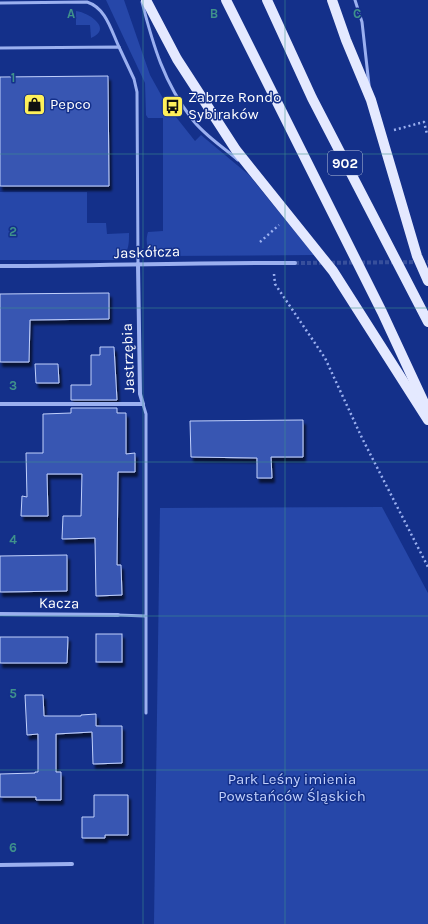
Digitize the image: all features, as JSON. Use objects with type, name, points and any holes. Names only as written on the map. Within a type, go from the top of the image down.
[{"type":"main road","points":[[146,0],[177,59],[252,171],[333,270],[428,420]]},
{"type":"main road","name":"902","points":[[226,0],[382,312],[428,410]]},
{"type":"main road","name":"902","points":[[267,0],[312,98],[428,322]]},
{"type":"main road","points":[[332,0],[346,40],[371,100],[417,256],[428,281]]},
{"type":"street","name":"Jaskółcza","points":[[0,266],[295,263]]},
{"type":"street","name":"Jastrzębia","points":[[0,404],[143,404],[140,394],[138,264]]},
{"type":"street","name":"Kacza","points":[[0,614],[118,615]]},
{"type":"street","points":[[0,865],[72,864]]},
{"type":"lane","points":[[142,0],[151,37],[164,77],[192,120],[252,171]]},
{"type":"lane","points":[[355,0],[362,22],[371,100]]},
{"type":"lane","points":[[0,2],[87,2],[95,5],[101,10],[134,79],[137,92],[138,264]]},
{"type":"lane","points":[[0,48],[119,47]]},
{"type":"lane","points":[[143,404],[146,414],[146,713]]},
{"type":"lane","points":[[118,615],[146,616]]},
{"type":"path","points":[[393,130],[424,122],[427,134]]},
{"type":"path","points":[[260,242],[280,225]]},
{"type":"path","points":[[274,273],[275,284],[325,358],[362,438],[428,567]]},
{"type":"green space","points":[[106,0],[124,0],[150,75],[165,102],[162,105],[168,114],[172,112],[195,141],[201,135],[249,175],[314,255],[162,256],[151,251],[147,245],[148,232],[163,231],[163,118],[148,118],[146,115],[145,83]]},
{"type":"green space","points":[[76,11],[82,12],[97,22],[100,26],[100,30],[97,34],[91,38],[90,25],[76,25]]},
{"type":"green space","points":[[0,192],[87,192],[87,223],[106,223],[107,234],[129,233],[128,249],[124,255],[117,260],[0,260]]},
{"type":"green space","name":"Park Leśny imienia Powstańców Śląskich","points":[[382,507],[428,593],[428,924],[154,924],[160,508]]},
{"type":"building","points":[[108,76],[109,186],[0,186],[0,77]]},
{"type":"building","points":[[109,293],[109,319],[30,320],[29,362],[0,362],[0,294]]},
{"type":"building","points":[[100,347],[114,347],[117,400],[71,400],[71,385],[91,385],[91,355],[100,355]]},
{"type":"building","points":[[35,364],[58,364],[59,383],[36,383]]},
{"type":"building","points":[[71,408],[117,408],[117,413],[126,413],[126,454],[135,453],[135,472],[118,472],[117,565],[121,565],[122,595],[96,596],[95,538],[62,539],[63,516],[81,516],[82,474],[47,474],[48,516],[21,516],[22,496],[27,497],[26,453],[43,453],[43,414],[71,413]]},
{"type":"building","points":[[303,420],[303,457],[271,457],[272,478],[257,478],[257,458],[191,457],[190,421]]},
{"type":"building","points":[[67,555],[67,591],[0,592],[0,556]]},
{"type":"building","points":[[96,634],[122,634],[122,662],[96,662]]},
{"type":"building","points":[[0,637],[68,637],[67,663],[0,663]]},
{"type":"building","points":[[25,695],[43,695],[44,716],[81,716],[96,714],[96,726],[122,726],[122,763],[93,764],[92,732],[56,734],[56,772],[61,772],[61,800],[36,800],[36,797],[0,797],[0,774],[38,772],[38,734],[27,735]]},
{"type":"building","points":[[94,795],[128,795],[128,835],[105,835],[105,838],[82,838],[82,817],[94,817]]},
{"type":"tunnel","points":[[295,263],[428,262]]},
{"type":"place","name":"Pepco","points":[[35,104]]},
{"type":"place","name":"Zabrze Rondo Sybiraków","points":[[172,106]]}]
